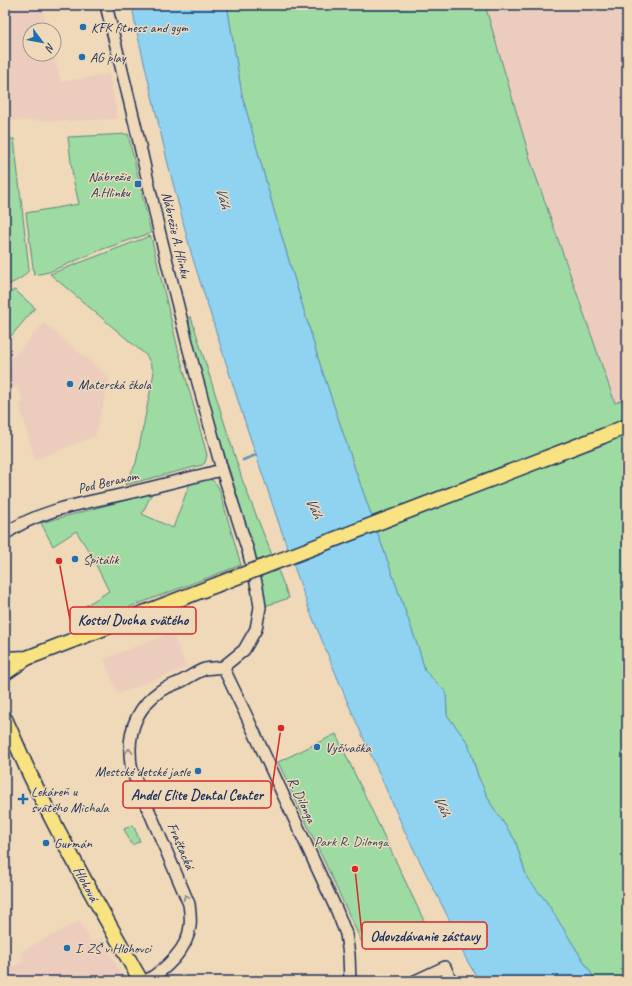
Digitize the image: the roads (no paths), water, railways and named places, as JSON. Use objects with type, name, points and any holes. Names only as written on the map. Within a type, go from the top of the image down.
[{"type":"main road","points":[[5,673],[27,658],[627,426]]},
{"type":"main road","points":[[5,659],[27,658]]},
{"type":"main road","name":"Hlohová","points":[[5,719],[31,776],[84,880],[141,981]]},
{"type":"street","name":"Nábrežie A. Hlinku","points":[[106,5],[171,281],[222,470],[248,552],[257,587],[260,607],[256,630],[244,650],[223,667]]},
{"type":"street","name":"Pod Beranom","points":[[5,534],[30,520],[49,513],[94,500],[222,470]]},
{"type":"street","name":"Fraštacká","points":[[146,981],[156,975],[174,959],[184,944],[188,935],[191,921],[189,904],[132,771],[129,758],[132,731],[138,714],[155,695],[162,690],[205,669],[223,667]]},
{"type":"street","name":"R. Dilonga","points":[[223,667],[337,911],[346,934],[350,954],[350,981]]},
{"type":"street","points":[[415,981],[445,967],[451,981]]},
{"type":"water","name":"Váh","points":[[132,5],[227,5],[242,95],[275,214],[319,361],[425,671],[446,692],[447,715],[468,743],[478,776],[491,804],[515,840],[527,878],[546,901],[596,981],[479,981],[465,957],[449,919],[407,836],[347,701],[309,609],[241,410],[192,256],[168,164]]},
{"type":"waterway","points":[[243,460],[256,455]]},
{"type":"place","name":"KFK fitness and gym","points":[[83,27]]},
{"type":"place","name":"AG play","points":[[82,57]]},
{"type":"place","name":"Nábrežie A.Hlinku","points":[[138,184]]},
{"type":"place","name":"Materská škola","points":[[70,384]]},
{"type":"place","name":"Špitálik","points":[[75,559]]},
{"type":"place","name":"Kostol Ducha svätého","points":[[59,561]]},
{"type":"place","name":"Andel Elite Dental Center","points":[[281,728]]},
{"type":"place","name":"Vyšívačka","points":[[317,747]]},
{"type":"place","name":"Mestské detské jasle","points":[[198,771]]},
{"type":"place","name":"Lekáreň u svätého Michala","points":[[23,799]]},
{"type":"place","name":"Gurmán","points":[[46,843]]},
{"type":"place","name":"Odovzdávanie zástavy","points":[[355,869]]},
{"type":"place","name":"I. ZŠ v Hlohovci","points":[[67,948]]},
{"type":"park label","name":"Park R. Dilonga","points":[[351,841]]}]
